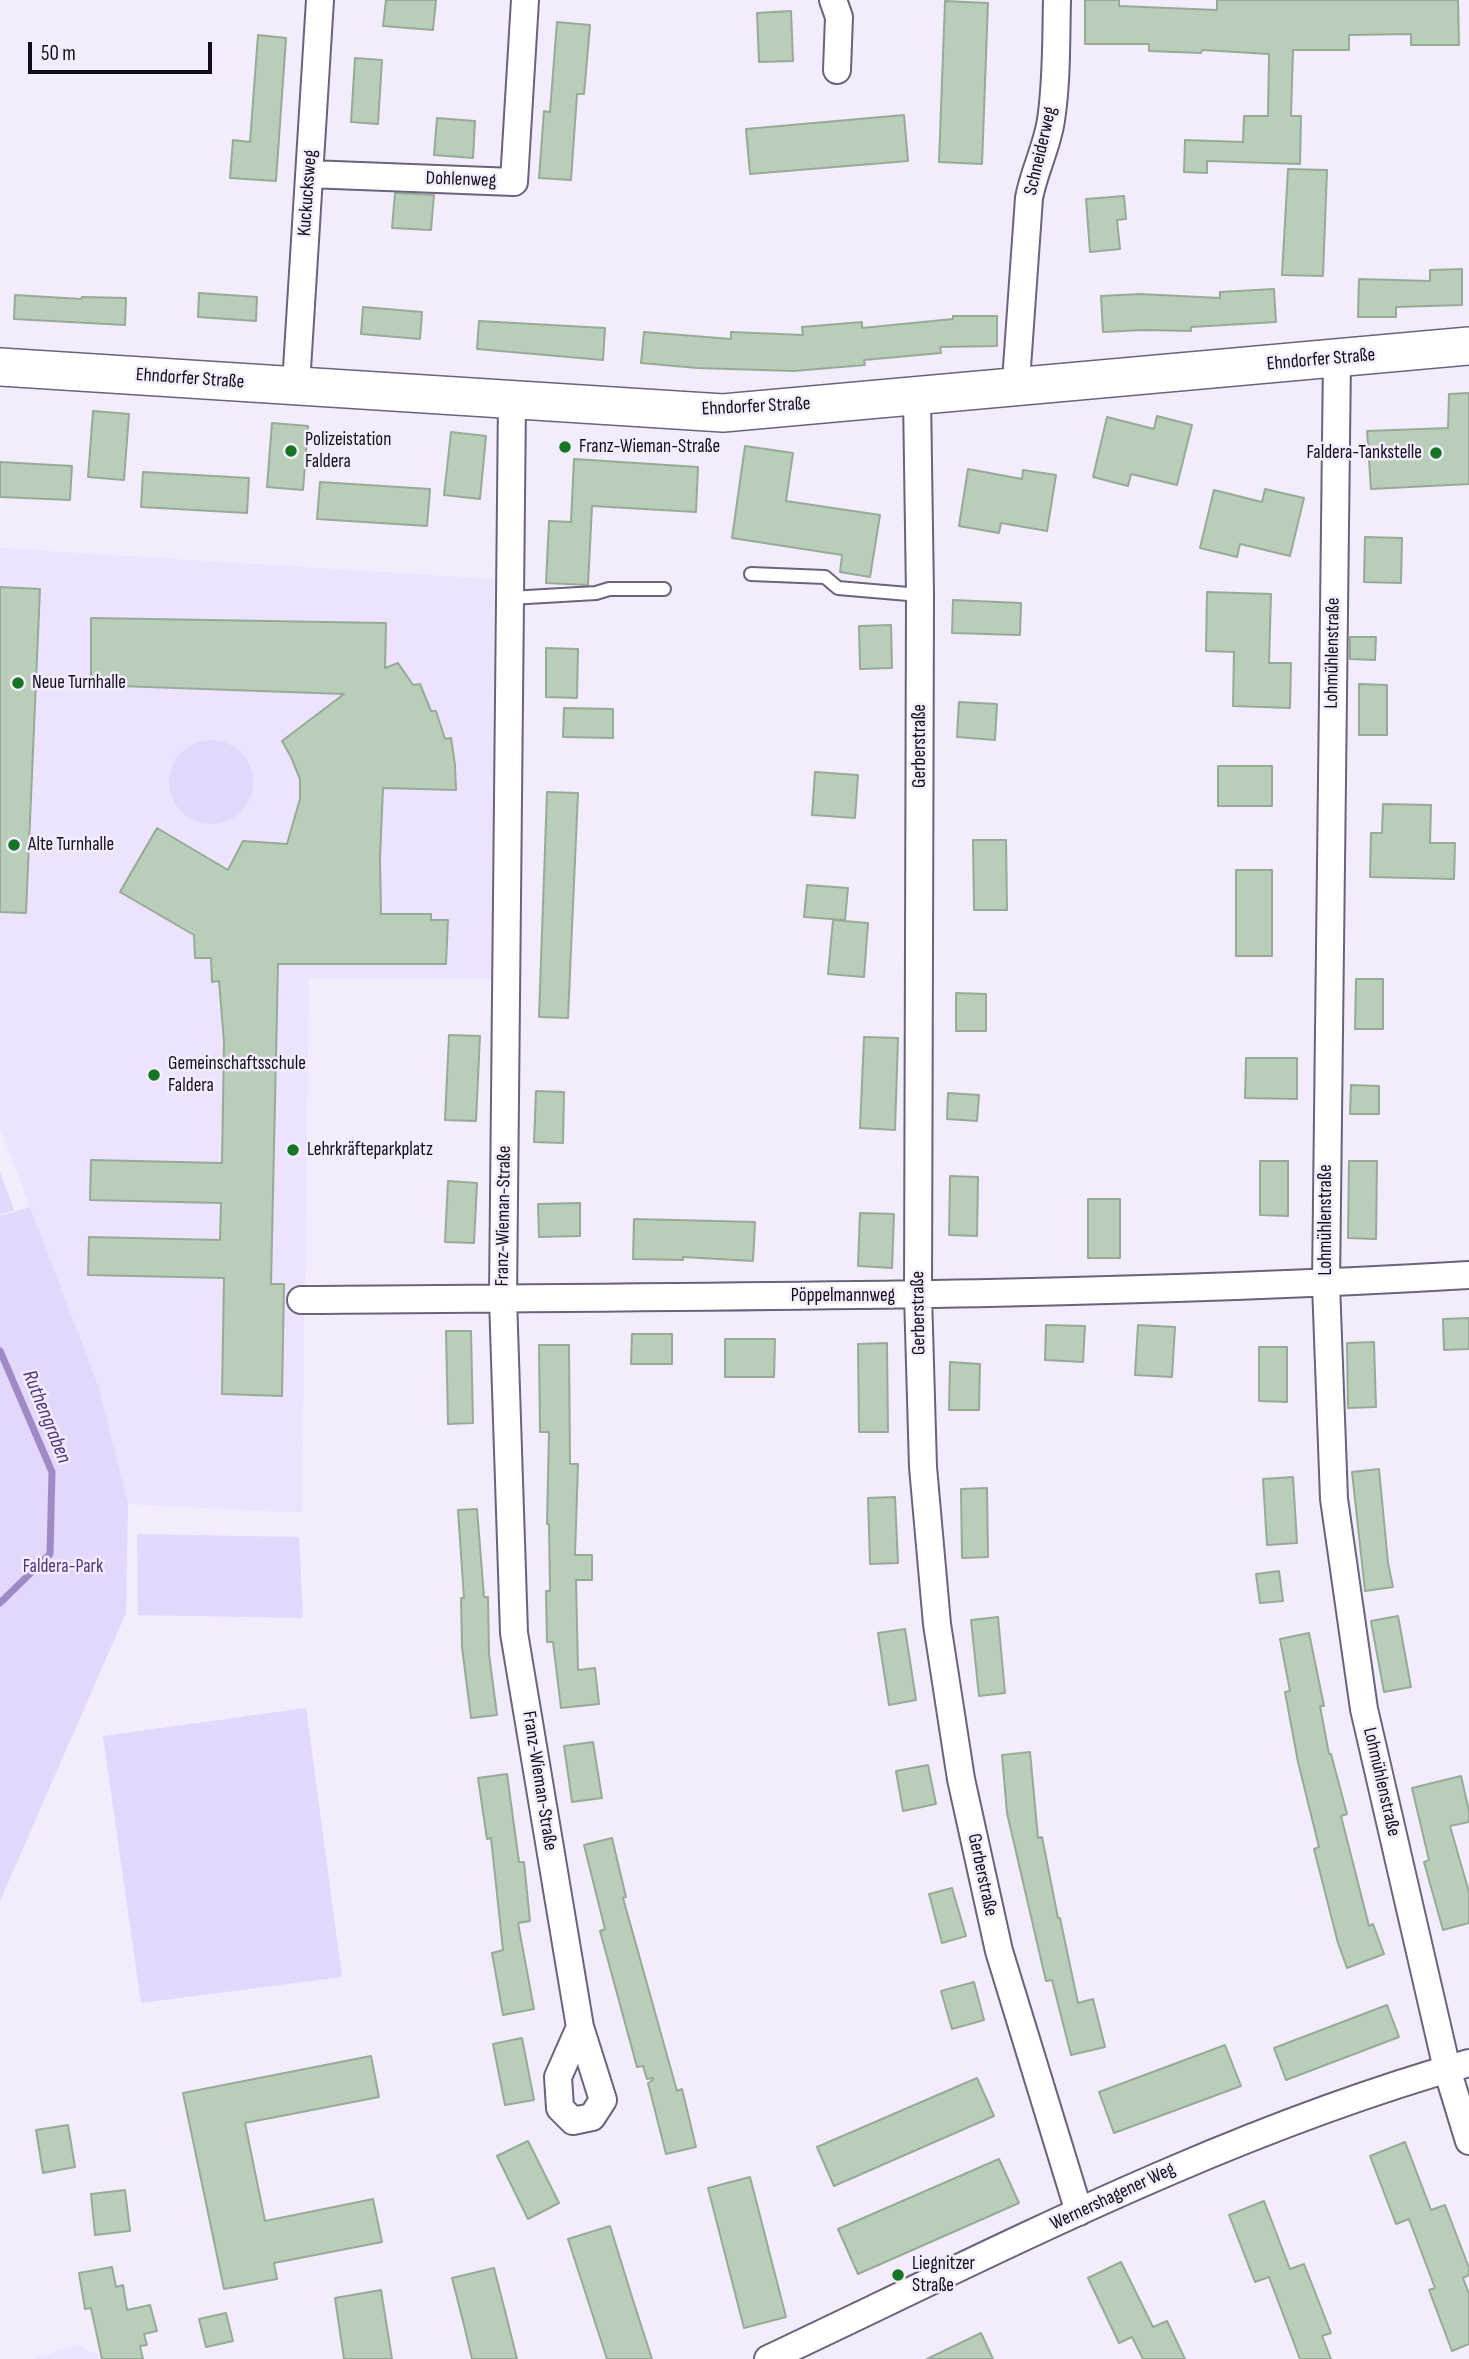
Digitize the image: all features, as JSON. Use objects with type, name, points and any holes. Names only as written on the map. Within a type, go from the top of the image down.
[{"type":"street","name":"Kuckucksweg","points":[[296,385],[320,0]]},
{"type":"street","name":"Dohlenweg","points":[[309,174],[514,182],[525,0]]},
{"type":"street","points":[[833,0],[839,16],[837,71]]},
{"type":"street","name":"Schneiderweg","points":[[1018,387],[1017,367],[1030,198],[1033,175],[1048,138],[1052,118],[1058,0]]},
{"type":"street","name":"Ehndorfer Straße","points":[[0,367],[723,412],[1469,346]]},
{"type":"street","name":"Lohmühlenstraße","points":[[1337,358],[1326,1284],[1334,1499],[1364,1709],[1458,2066],[1469,2141]]},
{"type":"street","name":"Gerberstraße","points":[[917,396],[920,595],[918,1295],[923,1467],[937,1624],[961,1779],[999,1951],[1079,2212]]},
{"type":"street","name":"Franz-Wieman-Straße","points":[[512,399],[503,1298],[514,1633],[580,2027]]},
{"type":"street","name":"Pöppelmannweg","points":[[301,1300],[918,1295],[1326,1284],[1469,1275]]},
{"type":"street","name":"Wernershagener Weg","points":[[768,2359],[1194,2160],[1345,2102],[1458,2066]]},
{"type":"lane","points":[[751,574],[825,577],[838,588],[920,595]]},
{"type":"lane","points":[[510,598],[596,593],[609,589],[664,589]]},
{"type":"shaded area","name":"Gemeinschaftsschule Faldera","points":[[0,548],[494,579],[492,979],[309,978],[302,1513],[128,1504],[98,1385],[0,1128]]},
{"type":"shaded area","points":[[76,2345],[99,2355],[100,2359],[34,2359]]},
{"type":"green space","points":[[211,740],[227,743],[241,752],[250,766],[253,782],[250,798],[241,812],[227,821],[211,824],[195,821],[181,812],[172,798],[169,782],[172,766],[181,752],[195,743]]},
{"type":"green space","points":[[0,1172],[14,1210],[0,1215]]},
{"type":"green space","name":"Faldera-Park","points":[[30,1207],[98,1385],[128,1504],[126,1613],[0,1901],[0,1216]]},
{"type":"green space","points":[[137,1534],[299,1537],[303,1618],[138,1615]]},
{"type":"green space","points":[[306,1708],[342,1977],[141,2003],[103,1736]]},
{"type":"building","points":[[386,0],[436,0],[433,30],[383,26]]},
{"type":"building","points":[[1085,0],[1119,0],[1119,6],[1217,10],[1217,0],[1458,0],[1459,45],[1411,45],[1411,34],[1349,35],[1349,50],[1293,50],[1291,116],[1301,116],[1300,164],[1207,161],[1207,173],[1184,172],[1185,140],[1243,142],[1244,116],[1268,116],[1269,54],[1202,50],[1201,53],[1149,51],[1149,44],[1085,44]]},
{"type":"building","points":[[945,1],[988,3],[982,164],[939,162]]},
{"type":"building","points":[[791,11],[793,61],[759,62],[757,13]]},
{"type":"building","points":[[557,22],[590,25],[584,94],[577,94],[571,180],[539,178],[544,111],[550,112]]},
{"type":"building","points":[[258,35],[286,38],[276,181],[230,178],[233,140],[250,142]]},
{"type":"building","points":[[355,58],[382,60],[378,124],[351,122]]},
{"type":"building","points":[[904,115],[908,161],[750,174],[746,129]]},
{"type":"building","points":[[437,118],[475,121],[473,158],[434,155]]},
{"type":"building","points":[[1288,169],[1327,170],[1323,276],[1282,275]]},
{"type":"building","points":[[395,193],[434,195],[431,230],[392,228]]},
{"type":"building","points":[[1124,196],[1126,219],[1117,220],[1120,249],[1090,252],[1086,199]]},
{"type":"building","points":[[1462,269],[1462,305],[1396,307],[1396,317],[1358,317],[1359,279],[1430,281],[1430,270]]},
{"type":"building","points":[[1274,289],[1276,322],[1191,327],[1191,331],[1103,332],[1101,296],[1140,294],[1220,298],[1220,292]]},
{"type":"building","points":[[199,293],[257,297],[256,321],[198,317]]},
{"type":"building","points":[[15,295],[81,299],[126,298],[125,325],[14,319]]},
{"type":"building","points":[[363,307],[422,312],[420,339],[361,334]]},
{"type":"building","points":[[953,316],[997,316],[997,346],[940,347],[941,353],[864,360],[865,365],[794,371],[641,363],[644,332],[731,339],[731,332],[803,335],[802,327],[862,322],[862,328],[953,319]]},
{"type":"building","points":[[479,321],[605,328],[603,360],[477,349]]},
{"type":"building","points":[[1469,393],[1469,484],[1371,489],[1367,431],[1448,428],[1449,394]]},
{"type":"building","points":[[93,411],[129,414],[124,480],[88,477]]},
{"type":"building","points":[[1157,416],[1192,425],[1177,485],[1131,474],[1128,486],[1093,477],[1107,417],[1154,429]]},
{"type":"building","points":[[272,423],[308,426],[303,490],[267,487]]},
{"type":"building","points":[[451,432],[486,436],[480,499],[444,495]]},
{"type":"building","points":[[745,446],[793,453],[786,501],[880,515],[870,577],[840,572],[842,555],[732,538]]},
{"type":"building","points":[[574,459],[698,467],[696,512],[592,506],[588,585],[546,583],[549,521],[571,522]]},
{"type":"building","points":[[0,462],[72,466],[70,500],[0,497]]},
{"type":"building","points":[[968,469],[1022,479],[1023,470],[1056,475],[1047,531],[1001,523],[999,533],[959,526]]},
{"type":"building","points":[[143,472],[249,478],[247,513],[141,507]]},
{"type":"building","points":[[320,482],[430,489],[427,526],[317,519]]},
{"type":"building","points":[[1265,489],[1304,498],[1290,556],[1240,544],[1237,557],[1200,548],[1214,490],[1262,502]]},
{"type":"building","points":[[1365,537],[1402,538],[1401,583],[1364,582]]},
{"type":"building","name":"Neue Turnhalle","points":[[0,587],[40,589],[26,913],[0,912]]},
{"type":"building","points":[[1207,592],[1271,594],[1269,663],[1291,663],[1290,708],[1233,706],[1234,652],[1206,651]]},
{"type":"building","points":[[953,600],[1021,603],[1020,635],[952,633]]},
{"type":"building","points":[[91,618],[386,623],[385,668],[398,663],[413,685],[420,684],[431,711],[436,711],[445,739],[451,738],[456,790],[383,788],[380,859],[381,914],[431,914],[431,920],[448,920],[446,964],[278,964],[271,1284],[284,1284],[282,1396],[222,1394],[224,1278],[88,1275],[89,1237],[220,1240],[221,1203],[90,1200],[91,1160],[222,1163],[224,1042],[219,981],[212,982],[211,958],[195,958],[194,935],[120,892],[157,828],[228,870],[243,841],[287,844],[300,799],[300,779],[282,741],[344,694],[91,685]]},
{"type":"building","points":[[891,625],[892,668],[860,669],[859,626]]},
{"type":"building","points":[[1350,637],[1376,637],[1375,660],[1350,659]]},
{"type":"building","points":[[546,648],[578,649],[577,698],[546,697]]},
{"type":"building","points":[[1359,684],[1387,685],[1387,735],[1359,735]]},
{"type":"building","points":[[959,702],[997,704],[995,740],[957,737]]},
{"type":"building","points":[[564,708],[613,709],[613,738],[563,737]]},
{"type":"building","points":[[1218,766],[1272,766],[1272,806],[1218,806]]},
{"type":"building","points":[[815,772],[858,775],[855,818],[812,815]]},
{"type":"building","points":[[547,792],[578,793],[568,1018],[539,1017]]},
{"type":"building","points":[[1383,804],[1431,805],[1430,843],[1455,843],[1454,879],[1370,877],[1371,833],[1382,833]]},
{"type":"building","points":[[973,840],[1006,840],[1007,910],[974,910]]},
{"type":"building","points":[[1236,870],[1272,870],[1272,956],[1236,956]]},
{"type":"building","points":[[807,885],[848,888],[845,920],[804,917]]},
{"type":"building","points":[[833,920],[868,923],[864,977],[828,974]]},
{"type":"building","points":[[1356,979],[1383,979],[1383,1029],[1355,1029]]},
{"type":"building","points":[[956,993],[986,994],[986,1031],[956,1031]]},
{"type":"building","points":[[449,1035],[480,1036],[476,1121],[445,1120]]},
{"type":"building","points":[[864,1037],[898,1038],[895,1130],[860,1128]]},
{"type":"building","points":[[1246,1058],[1297,1058],[1297,1099],[1245,1098]]},
{"type":"building","points":[[1351,1085],[1379,1086],[1379,1114],[1350,1114]]},
{"type":"building","points":[[536,1091],[564,1092],[563,1143],[534,1142]]},
{"type":"building","points":[[948,1093],[979,1095],[977,1121],[947,1119]]},
{"type":"building","points":[[1260,1161],[1288,1161],[1288,1216],[1260,1215]]},
{"type":"building","points":[[1349,1161],[1377,1161],[1376,1239],[1348,1238]]},
{"type":"building","points":[[950,1176],[978,1177],[977,1236],[949,1235]]},
{"type":"building","points":[[448,1181],[477,1183],[474,1243],[445,1242]]},
{"type":"building","points":[[1088,1199],[1120,1199],[1120,1258],[1088,1258]]},
{"type":"building","points":[[580,1203],[580,1236],[539,1237],[538,1204]]},
{"type":"building","points":[[860,1213],[894,1214],[892,1268],[858,1266]]},
{"type":"building","points":[[634,1219],[755,1222],[753,1261],[683,1257],[683,1260],[633,1259]]},
{"type":"building","points":[[1469,1318],[1469,1349],[1444,1350],[1443,1319]]},
{"type":"building","points":[[1046,1325],[1085,1326],[1083,1362],[1045,1360]]},
{"type":"building","points":[[1138,1325],[1175,1327],[1172,1377],[1135,1375]]},
{"type":"building","points":[[446,1331],[471,1331],[473,1423],[448,1424]]},
{"type":"building","points":[[632,1334],[672,1334],[672,1364],[631,1364]]},
{"type":"building","points":[[725,1339],[775,1339],[774,1377],[725,1377]]},
{"type":"building","points":[[1374,1342],[1376,1407],[1348,1408],[1347,1343]]},
{"type":"building","points":[[887,1343],[888,1432],[859,1432],[858,1344]]},
{"type":"building","points":[[539,1345],[569,1345],[570,1464],[578,1464],[575,1555],[592,1555],[592,1580],[576,1580],[578,1670],[595,1668],[599,1704],[561,1708],[553,1642],[547,1642],[546,1591],[550,1591],[547,1524],[549,1432],[540,1432]]},
{"type":"building","points":[[1259,1347],[1287,1347],[1287,1402],[1259,1401]]},
{"type":"building","points":[[950,1362],[980,1364],[979,1410],[949,1410]]},
{"type":"building","points":[[1379,1469],[1388,1563],[1393,1587],[1365,1591],[1352,1472]]},
{"type":"building","points":[[1293,1477],[1297,1543],[1267,1545],[1263,1479]]},
{"type":"building","points":[[987,1488],[988,1557],[962,1558],[961,1489]]},
{"type":"building","points":[[895,1497],[898,1563],[870,1564],[868,1498]]},
{"type":"building","points":[[477,1509],[484,1597],[488,1597],[489,1654],[497,1715],[471,1718],[462,1647],[461,1598],[464,1598],[458,1510]]},
{"type":"building","points":[[1279,1571],[1283,1601],[1260,1603],[1256,1574]]},
{"type":"building","points":[[1398,1616],[1411,1687],[1384,1692],[1371,1621]]},
{"type":"building","points":[[998,1617],[1005,1693],[979,1696],[971,1620]]},
{"type":"building","points":[[905,1629],[916,1700],[889,1705],[878,1633]]},
{"type":"building","points":[[1309,1633],[1324,1706],[1320,1706],[1329,1754],[1347,1814],[1341,1816],[1369,1926],[1373,1924],[1384,1954],[1347,1968],[1314,1849],[1319,1847],[1298,1762],[1285,1692],[1290,1691],[1280,1639]]},
{"type":"building","points":[[593,1742],[602,1798],[572,1802],[564,1746]]},
{"type":"building","points":[[1030,1752],[1038,1838],[1042,1837],[1078,2003],[1093,1999],[1105,2047],[1071,2055],[1052,1980],[1046,1981],[1007,1813],[1002,1755]]},
{"type":"building","points":[[928,1765],[936,1804],[903,1811],[896,1771]]},
{"type":"building","points":[[507,1774],[519,1862],[524,1862],[530,1921],[518,1923],[534,2009],[503,2015],[492,1953],[503,1950],[491,1838],[487,1839],[478,1778]]},
{"type":"building","points":[[1461,1776],[1469,1822],[1450,1826],[1469,1892],[1469,1923],[1443,1930],[1424,1862],[1429,1860],[1412,1788]]},
{"type":"building","points":[[612,1838],[626,1897],[623,1898],[677,2091],[682,2089],[696,2147],[666,2154],[648,2083],[653,2078],[647,2079],[643,2066],[637,2067],[600,1931],[605,1929],[584,1845]]},
{"type":"building","points":[[952,1888],[966,1936],[942,1943],[929,1894]]},
{"type":"building","points":[[974,1982],[984,2020],[952,2029],[941,1991]]},
{"type":"building","points":[[1387,2005],[1399,2037],[1286,2080],[1274,2048]]},
{"type":"building","points":[[522,2038],[534,2100],[505,2105],[493,2044]]},
{"type":"building","points":[[1225,2045],[1241,2086],[1114,2133],[1099,2092]]},
{"type":"building","points":[[371,2056],[379,2097],[245,2123],[265,2221],[373,2199],[382,2242],[274,2263],[277,2279],[224,2289],[183,2093]]},
{"type":"building","points":[[977,2078],[994,2116],[834,2186],[817,2147]]},
{"type":"building","points":[[68,2125],[75,2167],[43,2173],[36,2130]]},
{"type":"building","points":[[528,2141],[559,2203],[528,2219],[497,2156]]},
{"type":"building","points":[[1405,2142],[1431,2210],[1445,2205],[1469,2268],[1469,2275],[1463,2278],[1469,2294],[1469,2344],[1452,2351],[1429,2290],[1435,2288],[1409,2219],[1396,2224],[1370,2156]]},
{"type":"building","points":[[999,2159],[1019,2203],[858,2274],[838,2229]]},
{"type":"building","points":[[750,2177],[786,2317],[744,2328],[708,2188]]},
{"type":"building","points":[[125,2190],[130,2231],[95,2235],[91,2194]]},
{"type":"building","points":[[1264,2201],[1290,2269],[1304,2264],[1331,2333],[1322,2336],[1331,2359],[1300,2359],[1269,2277],[1255,2282],[1229,2215]]},
{"type":"building","points":[[610,2226],[652,2359],[607,2359],[568,2239]]},
{"type":"building","points":[[1121,2262],[1153,2327],[1167,2321],[1185,2359],[1143,2359],[1132,2337],[1119,2343],[1088,2278]]},
{"type":"building","points":[[112,2267],[116,2287],[123,2285],[127,2310],[150,2305],[157,2331],[144,2334],[147,2345],[140,2346],[143,2359],[102,2359],[91,2308],[85,2309],[79,2273]]},
{"type":"building","points":[[494,2268],[517,2359],[472,2359],[452,2278]]},
{"type":"building","points":[[381,2290],[392,2359],[344,2359],[335,2298]]},
{"type":"building","points":[[226,2313],[233,2341],[206,2347],[199,2319]]},
{"type":"building","points":[[981,2333],[993,2359],[927,2359]]},
{"type":"waterway","name":"Ruthengraben","points":[[0,1351],[52,1472],[50,1554],[0,1603]]},
{"type":"place","name":"Franz-Wieman-Straße","points":[[565,447]]},
{"type":"place","name":"Polizeistation Faldera","points":[[291,451]]},
{"type":"place","name":"Faldera-Tankstelle","points":[[1436,453]]},
{"type":"place","name":"Neue Turnhalle","points":[[18,683]]},
{"type":"place","name":"Alte Turnhalle","points":[[14,845]]},
{"type":"place","name":"Gemeinschaftsschule Faldera","points":[[154,1075]]},
{"type":"place","name":"Lehrkräfteparkplatz","points":[[293,1150]]},
{"type":"place","name":"Liegnitzer Straße","points":[[898,2275]]}]
